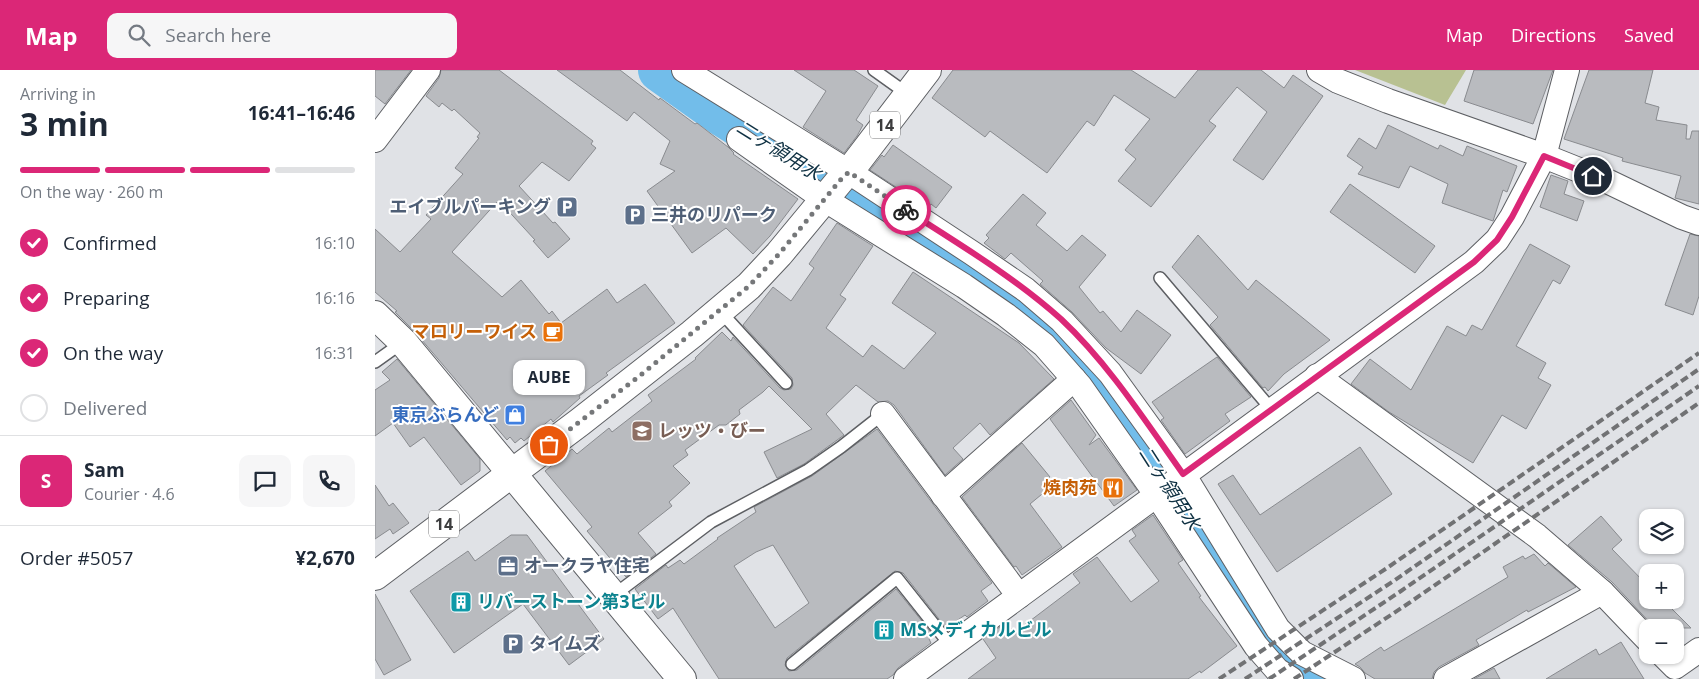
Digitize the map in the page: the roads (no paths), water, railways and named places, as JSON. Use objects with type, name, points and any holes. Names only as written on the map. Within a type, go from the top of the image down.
[{"type":"main road","name":"14","points":[[375,576],[513,473],[643,372],[749,286],[779,254],[836,186],[927,70]]},
{"type":"main road","points":[[375,315],[403,342],[682,679]]},
{"type":"street","points":[[375,140],[428,70]]},
{"type":"street","points":[[684,70],[964,286],[1006,315],[1044,345],[1170,485],[1278,629],[1302,653],[1353,679]]},
{"type":"street","points":[[1319,70],[1338,81],[1388,101],[1544,156],[1609,182],[1682,217],[1699,223]]},
{"type":"street","points":[[906,679],[1474,262],[1497,240],[1512,217],[1544,156],[1567,70]]},
{"type":"street","points":[[739,140],[836,186],[1026,290],[1062,321],[1110,373],[1256,646],[1277,670],[1291,679]]},
{"type":"street","points":[[1317,376],[1537,536],[1602,592],[1639,631]]},
{"type":"street","points":[[943,495],[1074,379]]},
{"type":"street","points":[[883,414],[1019,596]]},
{"type":"street","points":[[1446,679],[1602,592]]},
{"type":"street","points":[[1684,661],[1699,650]]},
{"type":"lane","points":[[874,70],[909,95]]},
{"type":"lane","points":[[1160,278],[1272,410]]},
{"type":"lane","points":[[719,310],[785,383]]},
{"type":"lane","points":[[375,362],[403,342]]},
{"type":"lane","points":[[614,595],[711,522],[808,470],[883,414]]},
{"type":"lane","points":[[792,664],[897,578],[951,646]]},
{"type":"waterway","name":"二ヶ領用水","points":[[660,70],[722,114],[992,283],[1050,330],[1098,380],[1272,644],[1297,663],[1323,679]]},
{"type":"railway","points":[[1219,679],[1387,568],[1699,353]]},
{"type":"railway","points":[[1245,679],[1395,580],[1699,369]]},
{"type":"railway","points":[[1269,679],[1401,591],[1699,386]]},
{"type":"railway","points":[[1294,679],[1409,603],[1699,403]]},
{"type":"place","name":"エイブルパーキング","points":[[567,207]]},
{"type":"place","name":"三井のリパーク","points":[[635,215]]},
{"type":"place","name":"マロリーワイス","points":[[553,332]]},
{"type":"place","name":"東京ぶらんど","points":[[515,415]]},
{"type":"place","name":"レッツ・びー","points":[[642,431]]},
{"type":"place","name":"AUBE","points":[[549,445]]},
{"type":"place","name":"焼肉苑","points":[[1113,488]]},
{"type":"place","name":"オークラヤ住宅","points":[[508,566]]},
{"type":"place","name":"リバーストーン第3ビル","points":[[461,602]]},
{"type":"place","name":"MSメディカルビル","points":[[884,630]]},
{"type":"place","name":"タイムズ","points":[[513,644]]}]
